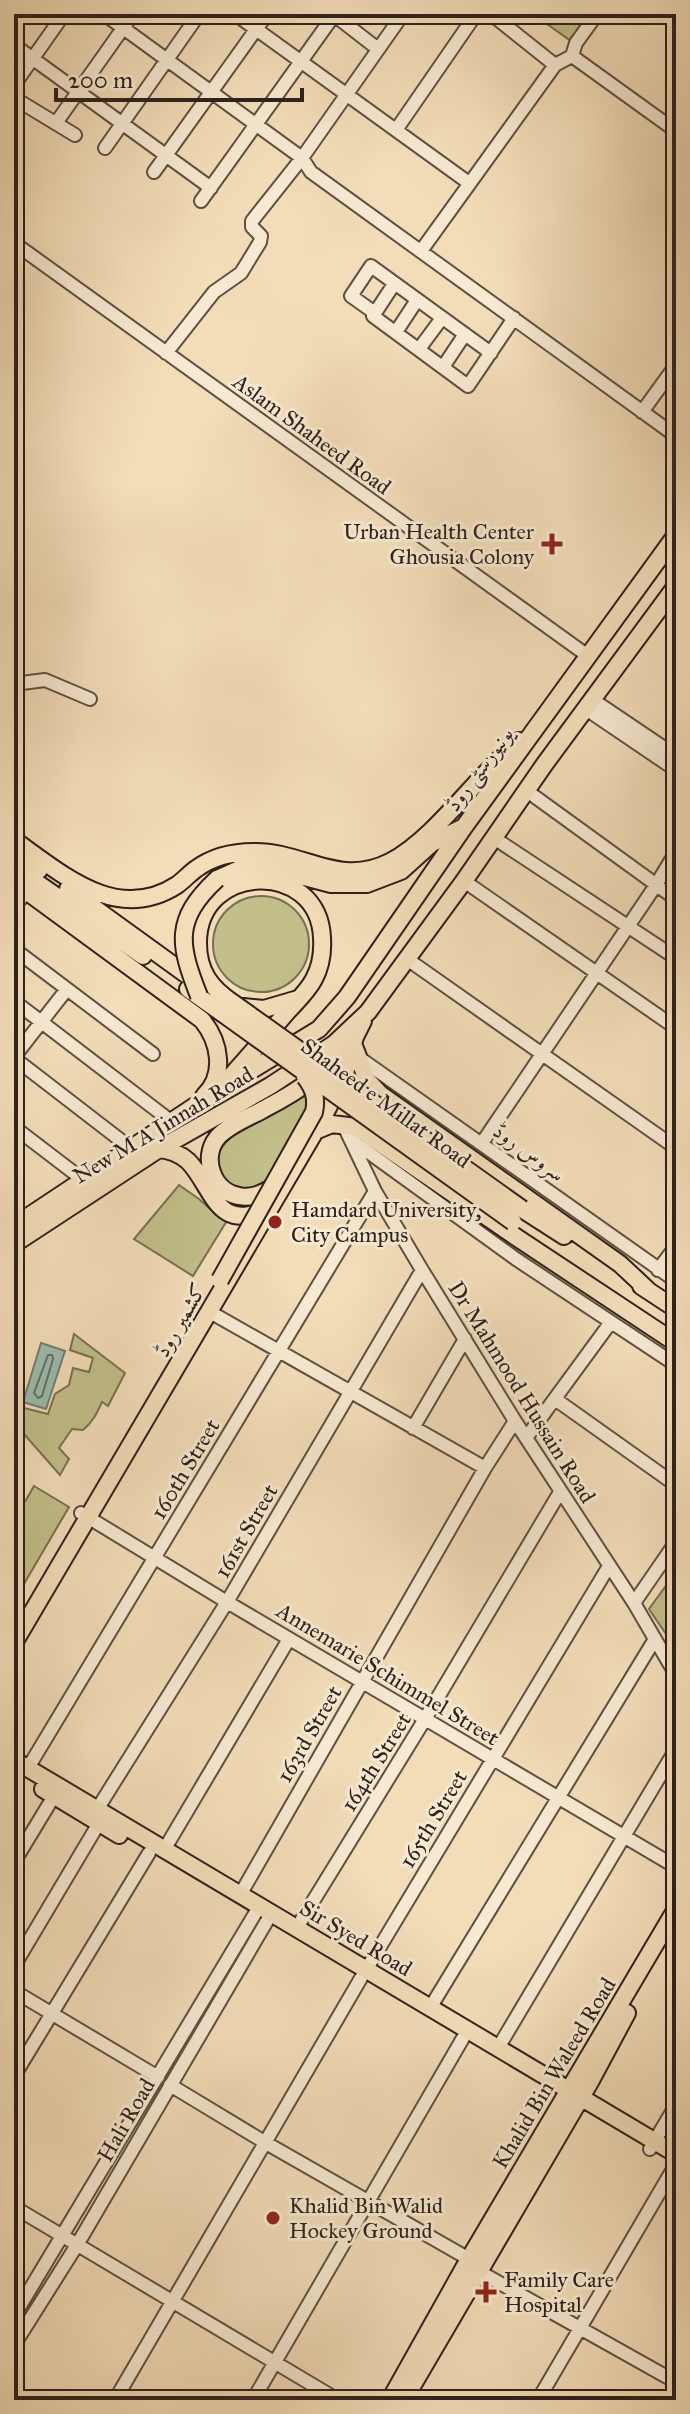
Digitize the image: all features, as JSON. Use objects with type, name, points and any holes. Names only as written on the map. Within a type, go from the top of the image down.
[{"type":"main road","name":"یونیورسٹی روڈ","points":[[319,1029],[347,997],[464,827],[676,535]]},
{"type":"main road","points":[[368,1012],[676,586]]},
{"type":"main road","points":[[631,647],[661,617],[676,610]]},
{"type":"main road","points":[[14,840],[84,888],[128,899],[146,899],[163,894],[213,859],[235,853],[257,852],[344,872],[366,871],[391,861],[415,844],[438,824],[496,760],[536,728]]},
{"type":"main road","points":[[199,996],[185,960],[186,923],[191,905],[217,879],[246,866],[267,867],[331,884],[367,884],[401,871],[432,843],[464,827]]},
{"type":"main road","points":[[14,854],[69,889],[230,1005],[264,1009],[299,999]]},
{"type":"main road","points":[[20,879],[196,1015],[210,1030],[217,1043],[217,1072],[211,1089],[189,1112]]},
{"type":"main road","name":"Shaheed e Millat Road","points":[[20,879],[72,907],[292,1063],[518,1216],[676,1309]]},
{"type":"main road","name":"Shaheed e Millat Road","points":[[219,1090],[299,999],[312,982],[322,960],[321,923],[311,904],[283,883],[262,880],[241,883],[215,897],[203,916],[199,930],[199,956],[210,984],[233,1003],[518,1216],[676,1332]]},
{"type":"main road","points":[[394,931],[412,953]]},
{"type":"main road","name":"New M A Jinnah Road","points":[[14,1244],[159,1149],[270,1086],[334,1044],[368,1012]]},
{"type":"main road","name":"کشمیر روڈ","points":[[14,1625],[85,1516],[273,1205],[344,1077],[368,1012]]},
{"type":"main road","name":"New M A Jinnah Road","points":[[14,1226],[219,1090],[319,1029]]},
{"type":"main road","points":[[273,1187],[250,1196],[228,1193],[214,1179],[209,1161],[218,1137],[298,1089],[355,1046],[367,1080],[380,1094],[620,1264],[650,1292]]},
{"type":"main road","name":"کشمیر روڈ","points":[[14,1643],[310,1120],[316,1102],[309,1083],[292,1063]]},
{"type":"main road","points":[[376,1139],[369,1127],[369,1112],[380,1094]]},
{"type":"main road","points":[[315,1131],[332,1124],[347,1131],[356,1127],[676,1343]]},
{"type":"main road","points":[[159,1149],[180,1154],[190,1163],[214,1202],[224,1210],[236,1215],[249,1215],[273,1205]]},
{"type":"main road","name":"Sir Syed Road","points":[[27,1772],[54,1796],[98,1816]]},
{"type":"main road","name":"Sir Syed Road","points":[[27,1772],[383,1986],[463,2038],[486,2045]]},
{"type":"main road","name":"Sir Syed Road","points":[[156,1851],[240,1895],[263,1914],[296,1929],[363,1974]]},
{"type":"main road","name":"Khalid Bin Waleed Road","points":[[584,2079],[676,1909]]},
{"type":"main road","name":"Khalid Bin Waleed Road","points":[[474,2266],[676,1929]]},
{"type":"main road","name":"Sir Syed Road","points":[[383,1986],[430,2008],[571,2101],[676,2154]]},
{"type":"main road","name":"Sir Syed Road","points":[[653,2145],[676,2164]]},
{"type":"main road","points":[[390,2400],[474,2266]]},
{"type":"main road","points":[[404,2400],[474,2266]]},
{"type":"street","points":[[14,85],[64,14]]},
{"type":"street","points":[[104,14],[302,158],[311,172],[676,436]]},
{"type":"street","points":[[56,123],[133,14]]},
{"type":"street","points":[[105,148],[199,14]]},
{"type":"street","points":[[235,14],[469,183]]},
{"type":"street","points":[[154,172],[267,14]]},
{"type":"street","points":[[166,353],[214,292],[241,273],[260,242],[261,236],[252,227],[252,221],[302,158],[403,14]]},
{"type":"street","points":[[396,130],[476,14]]},
{"type":"street","points":[[491,14],[555,65]]},
{"type":"street","points":[[421,251],[555,65],[572,56],[576,43],[597,14]]},
{"type":"street","points":[[201,201],[332,18],[338,16],[378,49]]},
{"type":"street","points":[[14,45],[211,188]]},
{"type":"street","points":[[572,56],[676,131]]},
{"type":"street","points":[[14,98],[75,135]]},
{"type":"street","name":"Aslam Shaheed Road","points":[[14,243],[588,656]]},
{"type":"street","points":[[375,313],[351,296],[371,266],[491,353]]},
{"type":"street","points":[[394,284],[373,316],[468,386],[514,318]]},
{"type":"street","points":[[396,332],[417,300]]},
{"type":"street","points":[[419,349],[442,318]]},
{"type":"street","points":[[443,367],[465,334]]},
{"type":"street","points":[[642,412],[676,365]]},
{"type":"street","points":[[14,684],[45,680],[90,699]]},
{"type":"street","points":[[590,704],[676,756]]},
{"type":"street","points":[[590,704],[676,770]]},
{"type":"street","points":[[527,791],[676,899]]},
{"type":"street","points":[[494,838],[676,958]]},
{"type":"street","points":[[482,1143],[676,852]]},
{"type":"street","points":[[14,907],[20,879]]},
{"type":"street","points":[[464,881],[676,1028]]},
{"type":"street","points":[[14,949],[153,1054]]},
{"type":"street","points":[[412,953],[541,1054],[672,1145],[676,1131]]},
{"type":"street","points":[[67,989],[14,1058],[132,1149]]},
{"type":"street","points":[[14,1001],[172,1122]]},
{"type":"street","name":"سروس روڈ","points":[[355,1046],[482,1143],[676,1281]]},
{"type":"street","points":[[14,1127],[82,1179]]},
{"type":"street","points":[[347,1131],[516,1259],[676,1365]]},
{"type":"street","name":"Dr Mahmood Hussain Road","points":[[347,1131],[375,1191],[422,1270],[560,1492],[634,1603],[676,1675]]},
{"type":"street","name":"160th Street","points":[[27,1772],[375,1191]]},
{"type":"street","points":[[658,1270],[676,1246]]},
{"type":"street","name":"161st Street","points":[[14,1966],[98,1816],[422,1270]]},
{"type":"street","points":[[210,1312],[485,1468]]},
{"type":"street","points":[[526,1438],[611,1322]]},
{"type":"street","points":[[413,1428],[465,1339]]},
{"type":"street","points":[[555,1399],[676,1485]]},
{"type":"street","name":"163rd Street","points":[[240,1895],[515,1421]]},
{"type":"street","name":"164th Street","points":[[296,1929],[560,1492]]},
{"type":"street","name":"Annemarie Schimmel Street","points":[[85,1516],[676,1867]]},
{"type":"street","points":[[634,1603],[675,1544]]},
{"type":"street","name":"165th Street","points":[[115,2400],[363,1974],[609,1566]]},
{"type":"street","points":[[14,2076],[289,1639]]},
{"type":"street","points":[[430,2008],[655,1639]]},
{"type":"street","points":[[486,2045],[676,1749]]},
{"type":"street","points":[[14,1862],[54,1796]]},
{"type":"street","name":"Hali Road","points":[[14,2316],[157,2078],[263,1914]]},
{"type":"street","name":"Hali Road","points":[[14,2345],[170,2086],[263,1914]]},
{"type":"street","points":[[14,1991],[474,2266],[676,2382]]},
{"type":"street","points":[[253,2400],[463,2038]]},
{"type":"street","points":[[653,2145],[676,2105]]},
{"type":"street","points":[[538,2400],[676,2164]]},
{"type":"street","points":[[14,2207],[338,2400]]},
{"type":"shaded area","points":[[533,14],[591,14],[571,41]]},
{"type":"shaded area","points":[[261,896],[279,900],[295,910],[305,926],[309,944],[305,962],[295,978],[279,988],[261,992],[243,988],[227,978],[217,962],[213,944],[217,926],[227,910],[243,900]]},
{"type":"shaded area","points":[[308,1094],[310,1108],[271,1176],[260,1185],[248,1188],[228,1182],[218,1164],[219,1153],[226,1142],[253,1122]]},
{"type":"shaded area","points":[[179,1185],[220,1218],[228,1219],[193,1276],[134,1239]]},
{"type":"shaded area","points":[[74,1334],[125,1373],[108,1406],[102,1402],[89,1424],[83,1430],[72,1429],[59,1448],[69,1459],[60,1475],[16,1425],[20,1407],[48,1414],[55,1394],[69,1385],[73,1368],[89,1372],[93,1358],[70,1350]]},
{"type":"shaded area","points":[[34,1486],[69,1507],[14,1601],[14,1510],[26,1500]]},
{"type":"shaded area","points":[[676,1572],[676,1637],[672,1643],[649,1609]]},
{"type":"water","points":[[41,1343],[65,1351],[46,1409],[23,1402]]},
{"type":"place","name":"Urban Health Center Ghousia Colony","points":[[552,544]]},
{"type":"place","name":"Hamdard University, City Campus","points":[[275,1222]]},
{"type":"place","name":"Khalid Bin Walid Hockey Ground","points":[[273,2218]]},
{"type":"place","name":"Family Care Hospital","points":[[486,2292]]}]
